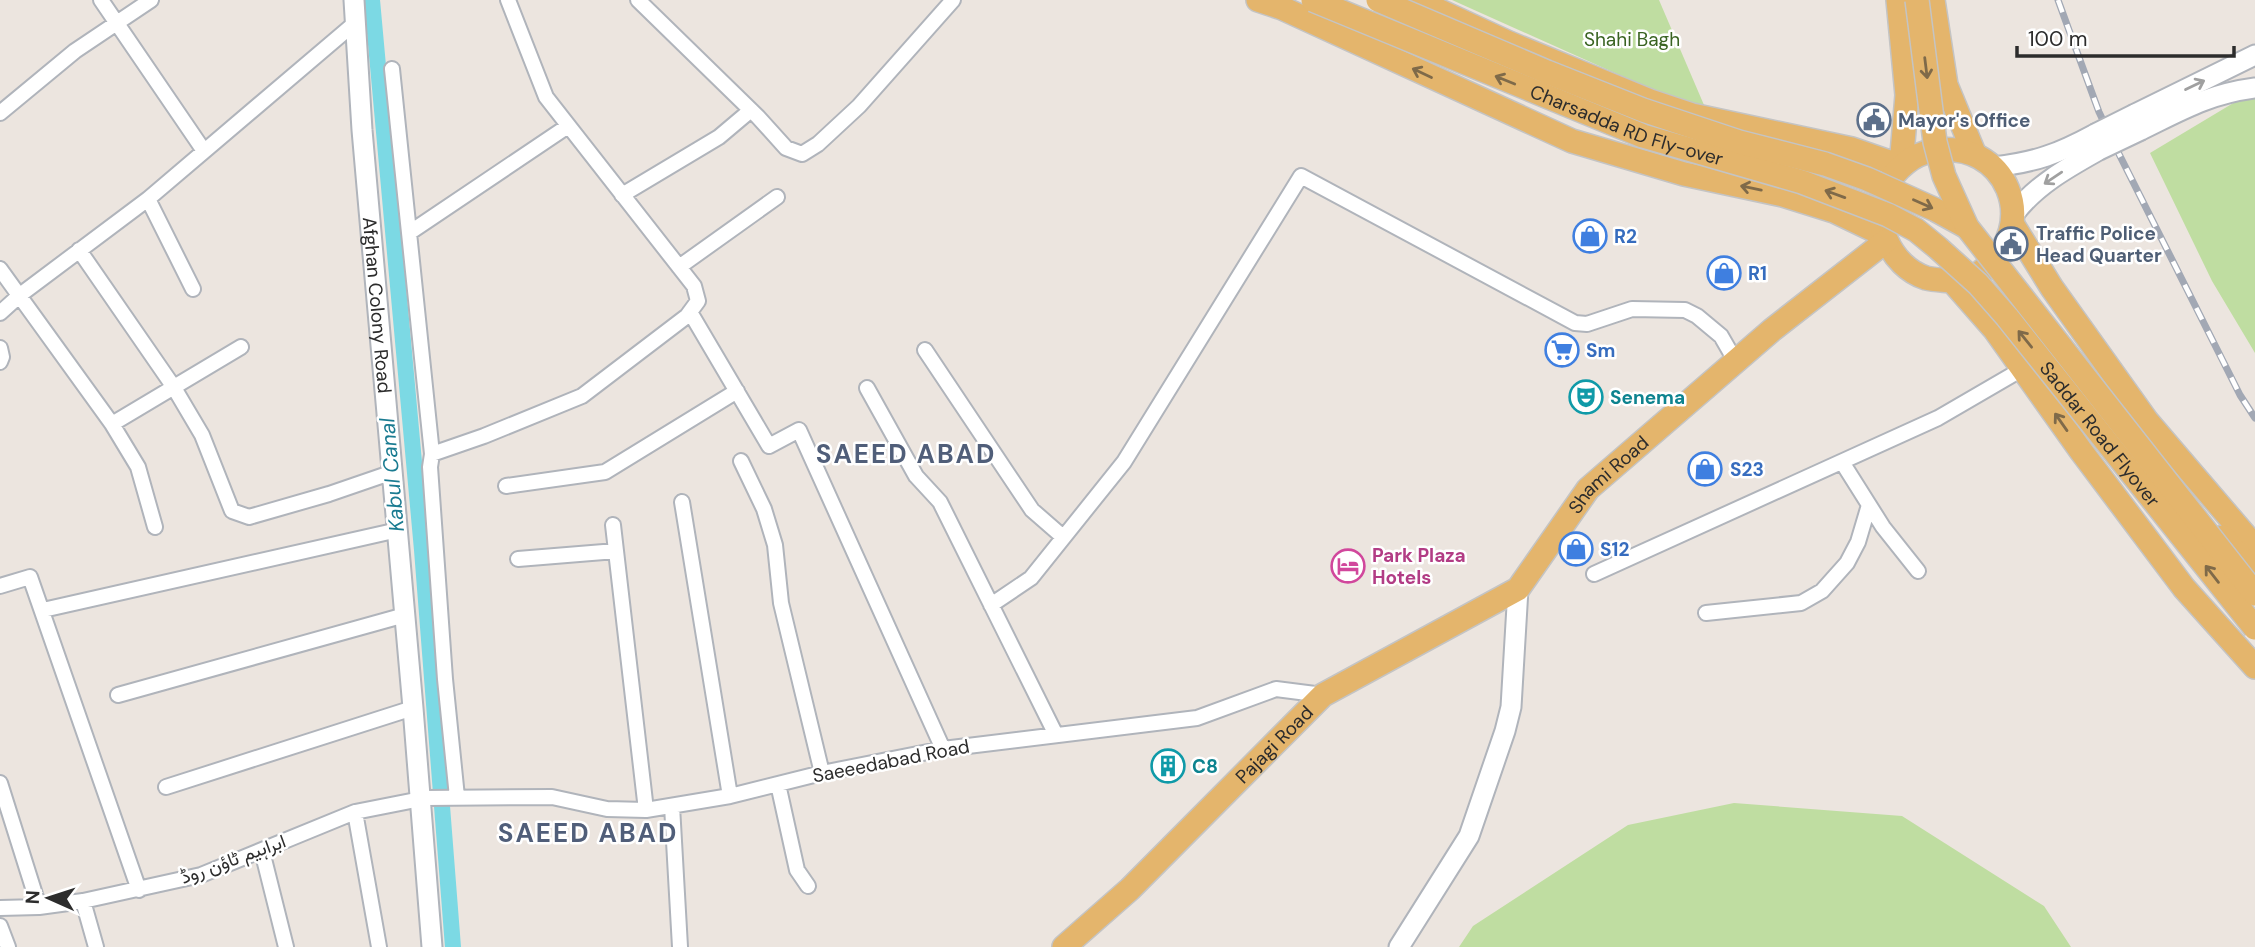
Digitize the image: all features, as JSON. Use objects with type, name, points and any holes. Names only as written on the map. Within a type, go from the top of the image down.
[{"type":"main road","name":"Afghan Colony Road","points":[[354,0],[413,708],[423,799],[432,947]]},
{"type":"main road","points":[[1258,0],[1282,8],[1572,141],[1684,174],[1783,195],[1834,211],[1885,238]]},
{"type":"main road","name":"Charsadda RD Fly-over","points":[[1314,0],[1643,136],[1802,182],[1858,202],[1916,230],[1938,248]]},
{"type":"main road","name":"Charsadda RD Fly-over","points":[[1378,0],[1643,110],[1739,142],[1825,164],[1867,179],[1936,209],[1967,227]]},
{"type":"main road","points":[[1416,0],[1509,43],[1692,116],[1852,149],[1901,166]]},
{"type":"main road","points":[[1898,0],[1907,95],[1901,166]]},
{"type":"main road","points":[[1917,0],[1935,142],[1944,176],[1967,227]]},
{"type":"main road","points":[[1933,0],[1946,85],[1974,153]]},
{"type":"main road","points":[[1994,167],[2031,162],[2097,142],[2138,122],[2255,55]]},
{"type":"main road","points":[[2138,122],[2209,97],[2255,88]]},
{"type":"main road","points":[[2097,142],[2025,200],[2013,220],[2002,253],[1980,273],[1952,281],[1925,278],[1902,264],[1885,238],[1881,211],[1887,186],[1901,166],[1923,152],[1948,148],[1974,153],[1994,167],[2009,189],[2013,220],[2052,288],[2147,421],[2255,547]]},
{"type":"main road","name":"Saddar Road Flyover","points":[[1967,227],[2255,594]]},
{"type":"main road","name":"Shami Road","points":[[1518,589],[1588,489],[1885,238]]},
{"type":"main road","name":"Saddar Road Flyover","points":[[1938,248],[1978,284],[2007,317],[2255,628]]},
{"type":"main road","points":[[1952,281],[1996,330],[2081,451],[2184,588],[2255,667]]},
{"type":"main road","points":[[2043,395],[2052,377],[2067,364],[2086,359],[2105,362]]},
{"type":"main road","points":[[2147,421],[2185,487],[2255,573]]},
{"type":"main road","points":[[2081,451],[2117,521],[2255,680]]},
{"type":"main road","points":[[1399,947],[1469,836],[1505,731],[1511,707],[1518,589]]},
{"type":"main road","name":"Pajagi Road","points":[[1064,947],[1130,889],[1323,695],[1518,589]]},
{"type":"street","points":[[101,0],[204,151]]},
{"type":"street","points":[[0,113],[75,51],[151,0]]},
{"type":"street","points":[[432,454],[582,396],[690,312],[698,302],[698,294],[679,267],[546,97],[508,0]]},
{"type":"street","points":[[638,0],[751,110],[786,148],[802,154],[818,144],[859,106],[953,0]]},
{"type":"street","points":[[0,313],[148,199],[355,23]]},
{"type":"street","points":[[392,69],[432,454],[430,467],[437,573],[457,797]]},
{"type":"street","points":[[622,195],[719,137],[751,110]]},
{"type":"street","points":[[409,233],[568,126]]},
{"type":"street","points":[[991,605],[1031,578],[1124,462],[1301,176],[1575,323],[1587,324],[1632,309],[1685,310],[1697,316],[1720,336],[1736,362]]},
{"type":"street","points":[[679,267],[777,197]]},
{"type":"street","points":[[148,199],[193,289]]},
{"type":"street","points":[[79,250],[173,386],[202,435],[232,511],[249,517],[393,472]]},
{"type":"street","points":[[0,269],[112,424],[138,467],[155,527]]},
{"type":"street","points":[[690,312],[769,446],[799,430],[943,749]]},
{"type":"street","points":[[112,424],[241,347]]},
{"type":"street","points":[[0,348],[0,362]]},
{"type":"street","points":[[925,350],[1032,510],[1063,537]]},
{"type":"street","points":[[1594,574],[1938,418],[2024,368]]},
{"type":"street","points":[[867,388],[916,476],[940,502],[1056,735]]},
{"type":"street","points":[[506,486],[605,472],[737,391]]},
{"type":"street","points":[[741,461],[764,509],[775,545],[781,603],[822,773]]},
{"type":"street","points":[[1842,462],[1869,505],[1917,571]]},
{"type":"street","points":[[682,502],[730,796]]},
{"type":"street","points":[[1706,613],[1801,603],[1822,591],[1847,563],[1858,542],[1869,505]]},
{"type":"street","points":[[612,525],[646,810]]},
{"type":"street","points":[[43,610],[398,530]]},
{"type":"street","points":[[518,559],[616,551]]},
{"type":"street","points":[[0,586],[30,577],[139,890]]},
{"type":"street","points":[[118,695],[405,615]]},
{"type":"street","name":"Saeeedabad Road","points":[[423,799],[552,797],[607,809],[646,810],[730,796],[822,773],[943,749],[1197,718],[1276,689],[1323,695]]},
{"type":"street","points":[[166,787],[413,708]]},
{"type":"street","points":[[0,783],[40,906]]},
{"type":"street","points":[[778,784],[797,870],[807,886]]},
{"type":"street","name":"ابراہیم ٹاؤن روڈ","points":[[0,908],[83,901],[201,875],[355,812],[423,799]]},
{"type":"street","points":[[671,806],[680,947]]},
{"type":"street","points":[[355,812],[379,947]]},
{"type":"street","points":[[262,851],[286,947]]},
{"type":"street","points":[[83,901],[96,947]]},
{"type":"street","points":[[0,926],[8,947]]},
{"type":"green space","name":"Shahi Bagh","points":[[1452,0],[1659,0],[1707,112],[1644,86]]},
{"type":"green space","points":[[2255,90],[2255,353],[2212,281],[2150,153]]},
{"type":"green space","points":[[1734,803],[1902,816],[2044,906],[2071,947],[1459,947],[1473,926],[1628,825]]},
{"type":"waterway","name":"Kabul Canal","points":[[372,0],[422,550],[453,947]]},
{"type":"railway","points":[[2058,0],[2099,112],[2240,395],[2255,418]]},
{"type":"place","name":"Mayor's Office","points":[[1874,120]]},
{"type":"place","name":"R2","points":[[1590,236]]},
{"type":"place","name":"Traffic Police Head Quarter","points":[[2011,244]]},
{"type":"place","name":"R1","points":[[1724,273]]},
{"type":"place","name":"Sm","points":[[1562,350]]},
{"type":"place","name":"Senema","points":[[1586,397]]},
{"type":"place","name":"S23","points":[[1705,469]]},
{"type":"place","name":"S12","points":[[1576,549]]},
{"type":"place","name":"Park Plaza Hotels","points":[[1348,566]]},
{"type":"place","name":"C8","points":[[1168,766]]},
{"type":"district","name":"SAEED ABAD","points":[[906,454]]},
{"type":"district","name":"SAEED ABAD","points":[[588,833]]}]
